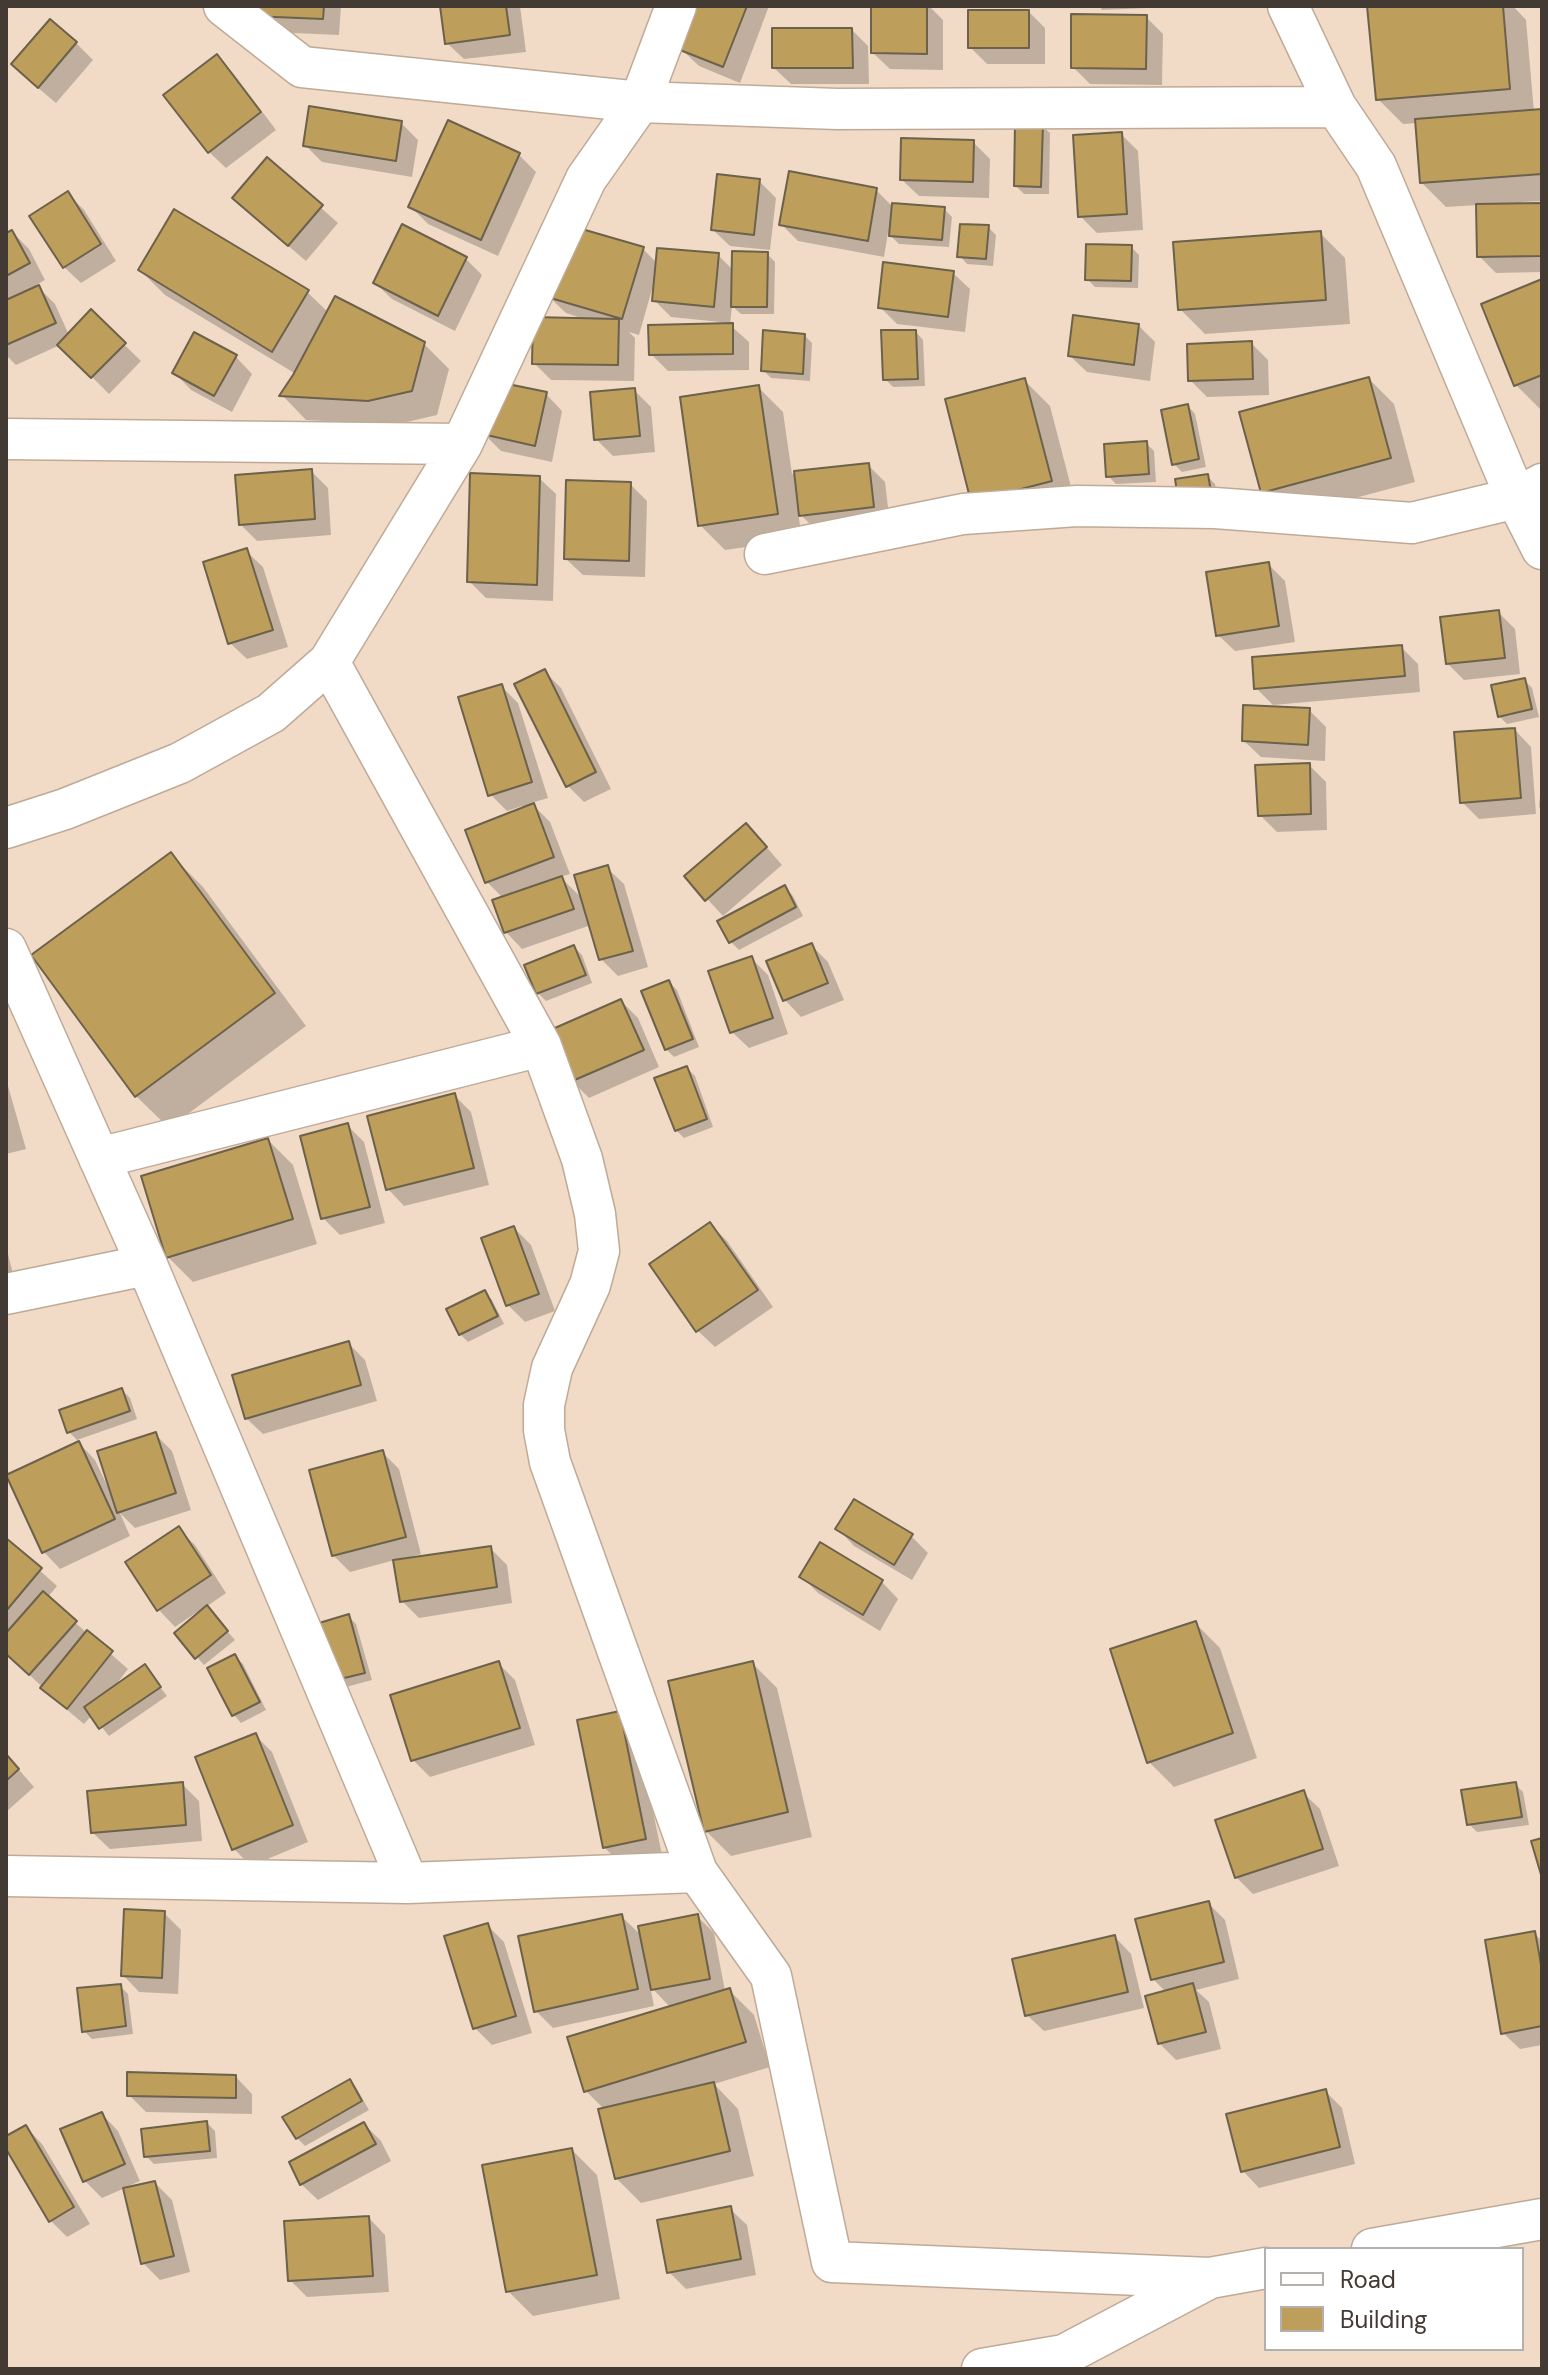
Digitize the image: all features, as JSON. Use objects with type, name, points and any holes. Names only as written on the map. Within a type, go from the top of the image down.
[{"type":"street","points":[[224,6],[302,67],[640,102],[837,109],[1336,107]]},
{"type":"street","points":[[6,828],[65,809],[180,763],[271,713],[329,662],[462,444],[586,179],[640,102],[676,6]]},
{"type":"street","points":[[1288,6],[1336,107],[1376,166],[1529,491],[1542,549]]},
{"type":"street","points":[[6,439],[462,444]]},
{"type":"street","points":[[765,554],[963,514],[1077,506],[1215,508],[1412,523],[1529,491]]},
{"type":"street","points":[[329,662],[541,1046],[582,1159],[595,1214],[599,1251],[590,1285],[552,1368],[544,1405],[544,1430],[550,1462],[697,1872],[771,1976],[832,2262],[1210,2278],[1264,2268]]},
{"type":"street","points":[[6,949],[147,1265],[408,1883]]},
{"type":"street","points":[[99,1158],[541,1046]]},
{"type":"street","points":[[6,1294],[147,1265]]},
{"type":"street","points":[[6,1876],[408,1883],[697,1872]]},
{"type":"street","points":[[1383,2247],[1542,2219]]},
{"type":"street","points":[[982,2369],[1064,2355],[1210,2278]]},
{"type":"building","points":[[252,6],[324,6],[323,19],[251,16]]},
{"type":"building","points":[[440,6],[506,6],[510,35],[445,44]]},
{"type":"building","points":[[697,6],[747,6],[723,67],[680,50]]},
{"type":"building","points":[[871,6],[927,6],[927,54],[871,53]]},
{"type":"building","points":[[1367,6],[1503,6],[1510,89],[1376,100]]},
{"type":"building","points":[[968,10],[1029,10],[1029,48],[968,48]]},
{"type":"building","points":[[1071,14],[1147,15],[1146,69],[1071,68]]},
{"type":"building","points":[[50,19],[77,42],[38,88],[11,64]]},
{"type":"building","points":[[772,28],[852,28],[853,68],[772,68]]},
{"type":"building","points":[[217,54],[261,112],[208,153],[163,95]]},
{"type":"building","points":[[309,106],[402,121],[396,161],[303,146]]},
{"type":"building","points":[[1542,109],[1542,174],[1420,183],[1415,119]]},
{"type":"building","points":[[448,120],[520,153],[481,240],[408,207]]},
{"type":"building","points":[[1015,123],[1043,124],[1041,187],[1014,186]]},
{"type":"building","points":[[1122,132],[1127,214],[1078,217],[1073,135]]},
{"type":"building","points":[[901,138],[974,140],[973,182],[900,180]]},
{"type":"building","points":[[267,157],[323,205],[288,246],[232,198]]},
{"type":"building","points":[[789,171],[877,188],[868,241],[779,225]]},
{"type":"building","points":[[717,174],[760,179],[754,235],[711,230]]},
{"type":"building","points":[[68,191],[101,244],[63,268],[29,216]]},
{"type":"building","points":[[892,203],[945,207],[942,240],[889,236]]},
{"type":"building","points":[[1542,203],[1542,256],[1477,257],[1476,204]]},
{"type":"building","points":[[174,209],[309,290],[272,352],[138,270]]},
{"type":"building","points":[[402,224],[467,257],[438,316],[373,283]]},
{"type":"building","points":[[960,224],[989,225],[986,259],[957,257]]},
{"type":"building","points":[[568,225],[644,247],[622,319],[547,297]]},
{"type":"building","points":[[12,230],[30,263],[6,276],[6,233]]},
{"type":"building","points":[[1321,231],[1326,300],[1178,310],[1173,242]]},
{"type":"building","points":[[1086,244],[1132,245],[1131,281],[1085,280]]},
{"type":"building","points":[[657,248],[719,253],[714,307],[652,301]]},
{"type":"building","points":[[732,251],[768,252],[767,307],[731,307]]},
{"type":"building","points":[[883,262],[954,271],[948,317],[878,308]]},
{"type":"building","points":[[1542,279],[1542,375],[1514,386],[1481,304]]},
{"type":"building","points":[[39,285],[56,323],[6,345],[6,300]]},
{"type":"building","points":[[335,296],[425,342],[412,391],[368,401],[279,396]]},
{"type":"building","points":[[91,309],[126,343],[91,378],[57,345]]},
{"type":"building","points":[[1073,315],[1139,324],[1134,365],[1068,356]]},
{"type":"building","points":[[533,317],[619,319],[618,365],[532,364]]},
{"type":"building","points":[[733,323],[733,354],[649,355],[648,325]]},
{"type":"building","points":[[763,330],[805,334],[803,374],[761,371]]},
{"type":"building","points":[[881,330],[916,330],[918,379],[883,380]]},
{"type":"building","points":[[194,332],[237,355],[214,396],[172,373]]},
{"type":"building","points":[[1252,341],[1253,379],[1188,381],[1187,344]]},
{"type":"building","points":[[1369,377],[1391,458],[1261,493],[1239,412]]},
{"type":"building","points":[[1025,378],[1052,481],[971,502],[945,399]]},
{"type":"building","points":[[493,381],[547,392],[535,446],[482,434]]},
{"type":"building","points":[[759,385],[778,514],[698,526],[680,397]]},
{"type":"building","points":[[635,388],[640,436],[594,440],[590,392]]},
{"type":"building","points":[[1188,404],[1199,459],[1172,465],[1161,410]]},
{"type":"building","points":[[1147,441],[1149,474],[1106,477],[1104,444]]},
{"type":"building","points":[[869,463],[874,507],[799,516],[794,471]]},
{"type":"building","points":[[312,469],[315,519],[239,525],[235,475]]},
{"type":"building","points":[[470,473],[540,476],[537,585],[467,582]]},
{"type":"building","points":[[1208,474],[1211,492],[1178,498],[1175,479]]},
{"type":"building","points":[[566,480],[631,482],[629,561],[564,559]]},
{"type":"building","points":[[247,548],[273,630],[228,644],[203,562]]},
{"type":"building","points":[[1269,562],[1279,626],[1216,636],[1206,572]]},
{"type":"building","points":[[1499,610],[1505,658],[1446,664],[1440,617]]},
{"type":"building","points":[[1402,645],[1405,676],[1254,689],[1252,657]]},
{"type":"building","points":[[545,669],[596,772],[566,787],[514,684]]},
{"type":"building","points":[[1525,678],[1532,709],[1498,717],[1491,685]]},
{"type":"building","points":[[502,684],[532,782],[488,796],[458,697]]},
{"type":"building","points":[[1243,705],[1310,708],[1308,745],[1242,741]]},
{"type":"building","points":[[1515,728],[1521,798],[1460,803],[1454,732]]},
{"type":"building","points":[[1310,763],[1311,814],[1258,816],[1255,765]]},
{"type":"building","points":[[534,803],[554,857],[485,883],[465,830]]},
{"type":"building","points":[[746,823],[767,847],[705,901],[684,876]]},
{"type":"building","points":[[171,852],[275,993],[135,1097],[31,955]]},
{"type":"building","points":[[608,865],[633,951],[599,960],[574,875]]},
{"type":"building","points":[[562,876],[574,909],[504,933],[492,900]]},
{"type":"building","points":[[785,885],[796,907],[729,943],[717,921]]},
{"type":"building","points":[[812,943],[828,983],[783,1001],[766,961]]},
{"type":"building","points":[[574,945],[586,975],[536,994],[524,965]]},
{"type":"building","points":[[752,956],[773,1018],[730,1033],[708,971]]},
{"type":"building","points":[[669,980],[693,1039],[665,1050],[641,991]]},
{"type":"building","points":[[621,999],[644,1050],[570,1082],[548,1031]]},
{"type":"building","points":[[687,1066],[707,1119],[675,1131],[654,1078]]},
{"type":"building","points":[[455,1093],[474,1168],[386,1190],[367,1116]]},
{"type":"building","points":[[348,1123],[370,1207],[321,1219],[300,1136]]},
{"type":"building","points":[[268,1138],[293,1219],[166,1258],[141,1176]]},
{"type":"building","points":[[710,1222],[758,1290],[696,1332],[649,1264]]},
{"type":"building","points":[[514,1226],[539,1294],[506,1306],[481,1238]]},
{"type":"building","points":[[485,1290],[498,1316],[459,1335],[446,1309]]},
{"type":"building","points":[[349,1341],[361,1385],[245,1419],[232,1375]]},
{"type":"building","points":[[122,1388],[130,1411],[67,1433],[59,1410]]},
{"type":"building","points":[[156,1432],[176,1493],[117,1513],[97,1451]]},
{"type":"building","points":[[79,1441],[115,1519],[42,1553],[6,1475]]},
{"type":"building","points":[[383,1450],[406,1537],[332,1556],[309,1470]]},
{"type":"building","points":[[854,1499],[913,1534],[894,1565],[835,1529]]},
{"type":"building","points":[[179,1526],[211,1575],[157,1611],[125,1562]]},
{"type":"building","points":[[6,1538],[42,1568],[6,1611]]},
{"type":"building","points":[[820,1542],[883,1580],[863,1615],[799,1577]]},
{"type":"building","points":[[491,1546],[497,1587],[400,1602],[393,1560]]},
{"type":"building","points":[[43,1591],[77,1621],[29,1675],[6,1654],[6,1633]]},
{"type":"building","points":[[207,1605],[228,1631],[195,1659],[174,1633]]},
{"type":"building","points":[[349,1614],[365,1673],[336,1680],[319,1623]]},
{"type":"building","points":[[1196,1621],[1233,1733],[1147,1763],[1110,1649]]},
{"type":"building","points":[[87,1630],[113,1651],[67,1709],[40,1688]]},
{"type":"building","points":[[235,1654],[260,1702],[232,1716],[207,1668]]},
{"type":"building","points":[[499,1661],[520,1728],[411,1761],[390,1695]]},
{"type":"building","points":[[753,1661],[788,1812],[704,1832],[668,1681]]},
{"type":"building","points":[[145,1664],[161,1687],[99,1729],[84,1707]]},
{"type":"building","points":[[620,1711],[646,1839],[603,1848],[577,1720]]},
{"type":"building","points":[[256,1733],[293,1825],[232,1850],[195,1757]]},
{"type":"building","points":[[6,1754],[19,1769],[6,1781]]},
{"type":"building","points":[[183,1782],[186,1825],[91,1833],[87,1791]]},
{"type":"building","points":[[1516,1782],[1522,1817],[1467,1825],[1461,1790]]},
{"type":"building","points":[[1304,1790],[1323,1849],[1235,1878],[1215,1820]]},
{"type":"building","points":[[1542,1838],[1542,1878],[1531,1841]]},
{"type":"building","points":[[1209,1901],[1224,1962],[1151,1980],[1135,1919]]},
{"type":"building","points":[[124,1909],[165,1911],[162,1978],[121,1976]]},
{"type":"building","points":[[622,1914],[638,1989],[534,2012],[518,1936]]},
{"type":"building","points":[[698,1914],[710,1979],[651,1990],[638,1926]]},
{"type":"building","points":[[488,1923],[516,2016],[473,2029],[444,1936]]},
{"type":"building","points":[[1535,1931],[1542,1970],[1542,2026],[1501,2034],[1485,1940]]},
{"type":"building","points":[[1115,1935],[1128,1992],[1025,2016],[1012,1959]]},
{"type":"building","points":[[1193,1983],[1206,2032],[1158,2044],[1145,1996]]},
{"type":"building","points":[[121,1984],[126,2026],[82,2032],[77,1988]]},
{"type":"building","points":[[730,1988],[746,2042],[584,2092],[567,2037]]},
{"type":"building","points":[[127,2072],[236,2075],[236,2098],[127,2096]]},
{"type":"building","points":[[350,2079],[362,2101],[296,2139],[282,2117]]},
{"type":"building","points":[[714,2082],[730,2151],[615,2179],[598,2109]]},
{"type":"building","points":[[1326,2089],[1340,2147],[1241,2172],[1226,2114]]},
{"type":"building","points":[[102,2112],[125,2164],[83,2182],[60,2129]]},
{"type":"building","points":[[207,2121],[210,2151],[144,2157],[141,2129]]},
{"type":"building","points":[[364,2122],[376,2144],[300,2185],[289,2162]]},
{"type":"building","points":[[26,2125],[74,2207],[49,2222],[6,2149],[6,2136]]},
{"type":"building","points":[[572,2148],[597,2275],[506,2292],[482,2165]]},
{"type":"building","points":[[155,2181],[174,2256],[141,2264],[123,2188]]},
{"type":"building","points":[[731,2206],[741,2259],[667,2273],[657,2220]]},
{"type":"building","points":[[369,2216],[373,2276],[288,2281],[284,2221]]}]
